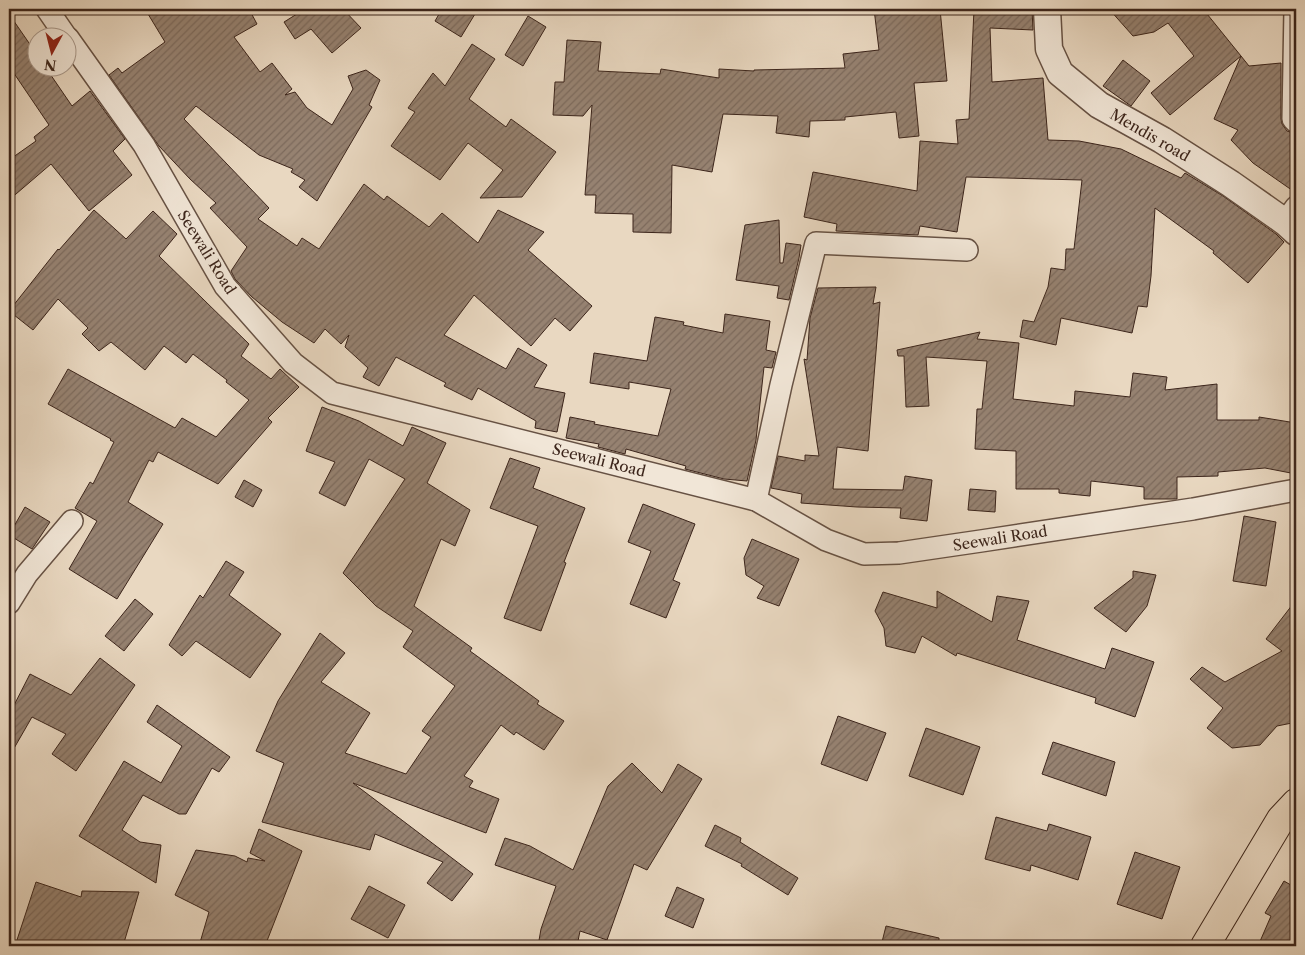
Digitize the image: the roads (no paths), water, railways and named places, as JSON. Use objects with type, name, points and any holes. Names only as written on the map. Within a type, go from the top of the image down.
[{"type":"main road","points":[[1205,946],[1281,819],[1296,803]]},
{"type":"street","name":"Seewali Road","points":[[46,9],[60,28]]},
{"type":"street","name":"Mendis road","points":[[1046,9],[1048,49],[1060,73],[1099,105],[1293,220]]},
{"type":"street","points":[[1295,9],[1293,119],[1296,122]]},
{"type":"street","name":"Seewali Road","points":[[78,53],[144,145],[225,286],[293,363],[332,393],[756,500],[826,540],[864,554],[900,553],[1193,509],[1296,490]]},
{"type":"street","points":[[756,500],[781,385],[816,243],[966,250]]},
{"type":"street","points":[[9,603],[27,574],[72,521]]}]
